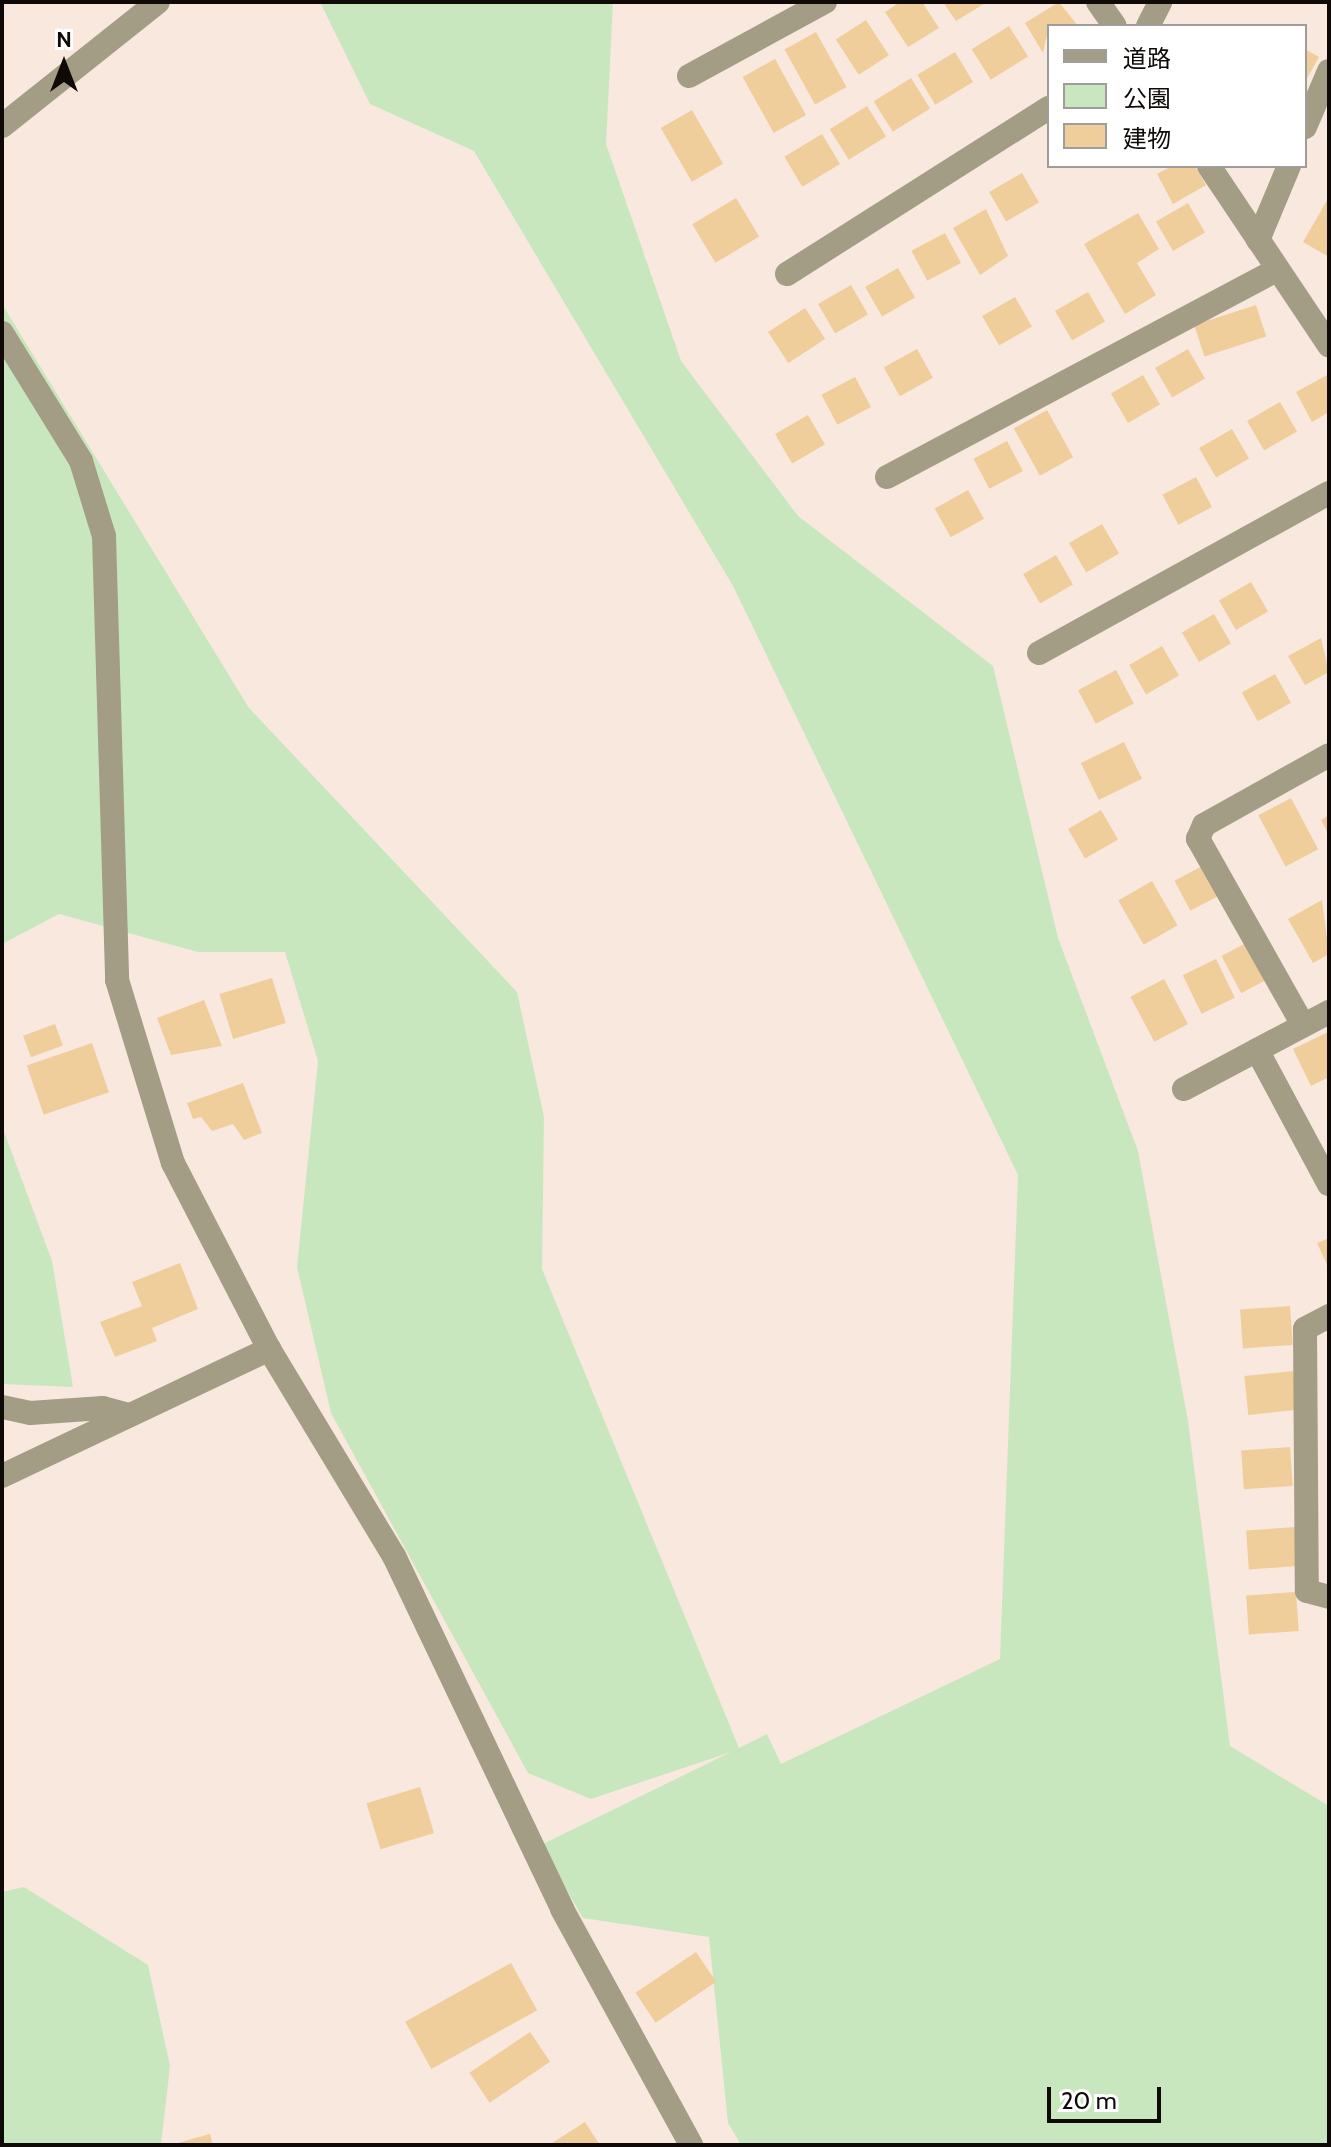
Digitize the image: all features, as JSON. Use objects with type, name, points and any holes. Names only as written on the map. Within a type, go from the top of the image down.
[{"type":"street","points":[[2,126],[158,2]]},
{"type":"street","points":[[689,76],[825,2]]},
{"type":"street","points":[[1098,2],[1114,24]]},
{"type":"street","points":[[1149,24],[1160,2]]},
{"type":"street","points":[[1307,122],[1329,71]]},
{"type":"street","points":[[787,274],[1047,109]]},
{"type":"street","points":[[1210,168],[1329,345]]},
{"type":"street","points":[[1258,240],[1288,168]]},
{"type":"street","points":[[887,477],[1277,270]]},
{"type":"street","points":[[2,333],[81,461],[104,536],[117,980],[173,1163],[269,1349],[394,1556],[562,1909],[691,2145]]},
{"type":"street","points":[[1039,653],[1329,493]]},
{"type":"street","points":[[1303,1025],[1198,839],[1204,825],[1329,755]]},
{"type":"street","points":[[1184,1089],[1329,1012]]},
{"type":"street","points":[[1257,1050],[1329,1184]]},
{"type":"street","points":[[1329,1316],[1305,1329],[1307,1591],[1329,1597]]},
{"type":"street","points":[[2,1476],[269,1349]]},
{"type":"street","points":[[2,1407],[30,1413],[103,1408],[129,1415]]},
{"type":"green space","points":[[320,2],[613,2],[606,144],[681,361],[798,516],[993,666],[1058,938],[1138,1151],[1188,1421],[1230,1746],[1329,1806],[1329,2145],[741,2145],[728,2123],[709,1937],[583,1918],[541,1845],[731,1752],[591,1799],[528,1773],[331,1413],[297,1267],[318,1061],[285,952],[198,952],[59,914],[2,944],[2,304],[249,708],[517,992],[544,1117],[542,1269],[739,1748],[767,1734],[781,1764],[1000,1659],[1018,1175],[733,586],[474,151],[370,104]]},
{"type":"green space","points":[[2,1126],[52,1261],[73,1387],[2,1384]]},
{"type":"green space","points":[[24,1887],[148,1965],[170,2066],[161,2145],[2,2145],[2,1892]]},
{"type":"building","points":[[900,2],[922,2],[939,28],[908,47],[885,12]]},
{"type":"building","points":[[943,2],[987,2],[956,21]]},
{"type":"building","points":[[1059,2],[1076,24],[1047,24],[1043,53],[1025,23]]},
{"type":"building","points":[[866,20],[889,55],[859,75],[836,40]]},
{"type":"building","points":[[1009,26],[1028,57],[991,80],[972,49]]},
{"type":"building","points":[[816,32],[847,87],[815,105],[785,49]]},
{"type":"building","points":[[1307,50],[1319,57],[1307,78]]},
{"type":"building","points":[[955,52],[973,82],[935,105],[917,75]]},
{"type":"building","points":[[775,59],[806,115],[774,133],[743,77]]},
{"type":"building","points":[[911,78],[930,109],[893,132],[874,101]]},
{"type":"building","points":[[867,106],[886,137],[849,160],[830,129]]},
{"type":"building","points":[[692,110],[723,164],[692,182],[661,128]]},
{"type":"building","points":[[822,134],[840,164],[802,187],[784,157]]},
{"type":"building","points":[[1168,168],[1196,168],[1206,185],[1173,204],[1157,174]]},
{"type":"building","points":[[1022,173],[1039,202],[1006,221],[989,192]]},
{"type":"building","points":[[1329,197],[1329,257],[1303,242]]},
{"type":"building","points":[[736,198],[759,237],[715,263],[692,224]]},
{"type":"building","points":[[1188,203],[1205,232],[1173,251],[1156,222]]},
{"type":"building","points":[[986,209],[1008,256],[980,275],[953,228]]},
{"type":"building","points":[[1138,213],[1159,249],[1137,263],[1156,295],[1125,314],[1084,244]]},
{"type":"building","points":[[945,233],[961,263],[927,281],[911,251]]},
{"type":"building","points":[[898,268],[915,297],[882,316],[865,287]]},
{"type":"building","points":[[851,285],[868,314],[835,333],[818,304]]},
{"type":"building","points":[[1088,292],[1105,321],[1072,340],[1055,311]]},
{"type":"building","points":[[1015,297],[1032,326],[999,345],[982,316]]},
{"type":"building","points":[[1256,305],[1266,336],[1204,356],[1194,325]]},
{"type":"building","points":[[805,308],[825,339],[788,363],[768,332]]},
{"type":"building","points":[[917,349],[933,378],[900,396],[884,367]]},
{"type":"building","points":[[1188,349],[1205,378],[1172,397],[1155,368]]},
{"type":"building","points":[[1329,374],[1329,412],[1312,422],[1296,392]]},
{"type":"building","points":[[1143,375],[1160,404],[1128,423],[1111,394]]},
{"type":"building","points":[[855,377],[871,407],[837,425],[821,395]]},
{"type":"building","points":[[1280,402],[1297,431],[1264,450],[1247,421]]},
{"type":"building","points":[[1047,410],[1073,457],[1040,476],[1014,428]]},
{"type":"building","points":[[808,415],[825,444],[792,463],[775,434]]},
{"type":"building","points":[[1232,429],[1249,458],[1216,477],[1199,448]]},
{"type":"building","points":[[1007,441],[1023,471],[989,489],[973,459]]},
{"type":"building","points":[[1196,477],[1212,507],[1178,525],[1162,495]]},
{"type":"building","points":[[968,490],[984,519],[951,537],[935,508]]},
{"type":"building","points":[[1102,524],[1119,553],[1086,572],[1069,543]]},
{"type":"building","points":[[1056,555],[1073,584],[1040,603],[1023,574]]},
{"type":"building","points":[[1251,582],[1268,611],[1236,630],[1219,600]]},
{"type":"building","points":[[1214,614],[1231,643],[1199,662],[1182,632]]},
{"type":"building","points":[[1321,638],[1329,672],[1305,685],[1288,656]]},
{"type":"building","points":[[1162,646],[1179,675],[1146,694],[1129,665]]},
{"type":"building","points":[[1116,670],[1134,704],[1096,724],[1078,690]]},
{"type":"building","points":[[1275,674],[1291,703],[1258,721],[1242,692]]},
{"type":"building","points":[[1124,742],[1142,779],[1099,800],[1081,763]]},
{"type":"building","points":[[1291,798],[1318,849],[1286,867],[1258,815]]},
{"type":"building","points":[[1101,810],[1118,839],[1085,858],[1068,829]]},
{"type":"building","points":[[1329,815],[1329,835],[1321,820]]},
{"type":"building","points":[[1208,863],[1224,893],[1190,911],[1174,881]]},
{"type":"building","points":[[1152,881],[1178,925],[1144,945],[1118,900]]},
{"type":"building","points":[[1322,900],[1329,954],[1313,963],[1288,919]]},
{"type":"building","points":[[1248,942],[1268,979],[1241,993],[1222,956]]},
{"type":"building","points":[[1216,959],[1235,998],[1202,1014],[1183,975]]},
{"type":"building","points":[[272,978],[286,1023],[233,1039],[219,994]]},
{"type":"building","points":[[1164,979],[1188,1024],[1154,1042],[1130,997]]},
{"type":"building","points":[[204,1000],[222,1046],[171,1055],[157,1018]]},
{"type":"building","points":[[55,1024],[63,1046],[31,1057],[23,1036]]},
{"type":"building","points":[[1328,1032],[1329,1077],[1311,1086],[1293,1049]]},
{"type":"building","points":[[92,1043],[109,1092],[44,1115],[27,1065]]},
{"type":"building","points":[[243,1083],[262,1133],[244,1140],[233,1124],[212,1131],[201,1117],[193,1119],[187,1103]]},
{"type":"building","points":[[1329,1238],[1329,1269],[1317,1243]]},
{"type":"building","points":[[180,1263],[198,1309],[152,1328],[157,1341],[115,1357],[100,1322],[142,1306],[132,1282]]},
{"type":"building","points":[[1290,1306],[1293,1345],[1243,1348],[1240,1309]]},
{"type":"building","points":[[1293,1371],[1297,1410],[1248,1415],[1244,1376]]},
{"type":"building","points":[[1290,1447],[1293,1486],[1244,1489],[1241,1450]]},
{"type":"building","points":[[1296,1527],[1299,1566],[1249,1569],[1246,1530]]},
{"type":"building","points":[[1296,1592],[1299,1631],[1249,1634],[1246,1595]]},
{"type":"building","points":[[420,1787],[434,1833],[380,1849],[366,1803]]},
{"type":"building","points":[[696,1952],[716,1982],[656,2023],[635,1993]]},
{"type":"building","points":[[511,1963],[537,2010],[431,2069],[405,2022]]},
{"type":"building","points":[[530,2032],[550,2062],[490,2103],[469,2073]]},
{"type":"building","points":[[585,2122],[600,2145],[549,2145]]},
{"type":"building","points":[[210,2134],[213,2145],[174,2145],[174,2144]]}]
